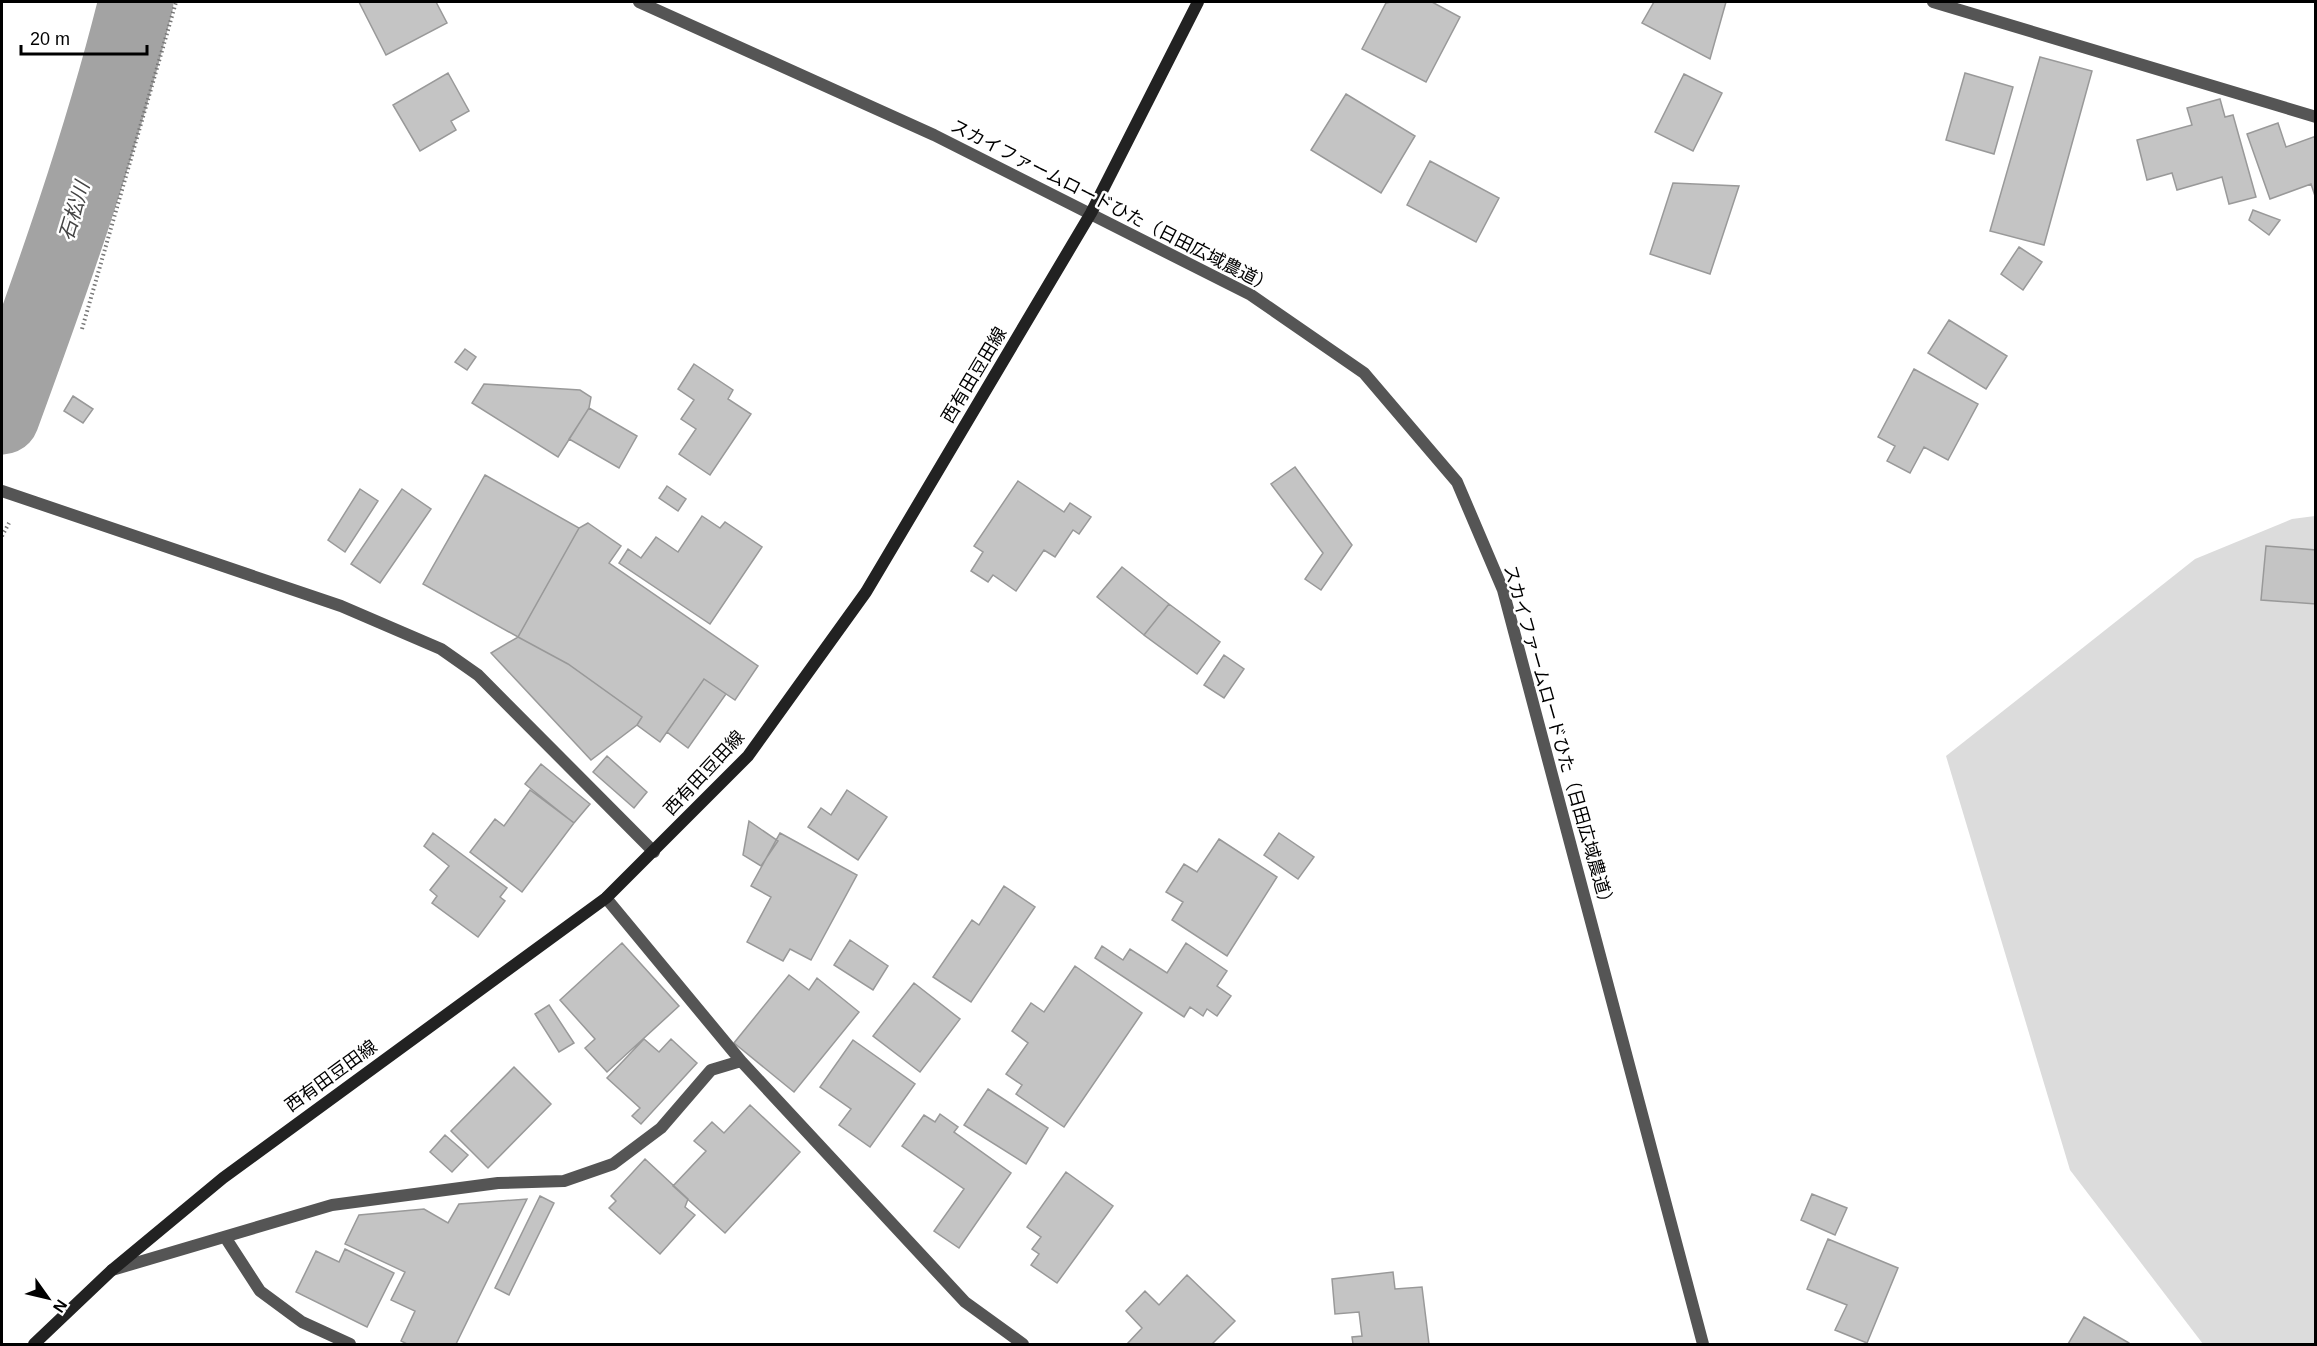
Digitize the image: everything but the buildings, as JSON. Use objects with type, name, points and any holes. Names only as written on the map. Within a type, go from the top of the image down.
[{"type":"main road","name":"西有田豆田線","points":[[34,1344],[112,1270],[223,1178],[606,898],[748,756],[866,592],[1091,213],[1197,2]]},
{"type":"street","name":"スカイファームロードひた（日田広域農道）","points":[[639,2],[934,135],[1251,295],[1364,373],[1457,482],[1503,590],[1703,1344]]},
{"type":"street","points":[[1933,2],[2316,117]]},
{"type":"street","points":[[2,491],[341,606],[441,648],[478,675],[654,852]]},
{"type":"street","points":[[606,898],[741,1061],[965,1302],[1023,1344]]},
{"type":"street","points":[[112,1270],[332,1205],[498,1183],[564,1181],[613,1164],[661,1128],[711,1070],[741,1061]]},
{"type":"street","points":[[225,1237],[260,1291],[302,1322],[350,1344]]},
{"type":"path","points":[[82,329],[176,2]]},
{"type":"shaded area","points":[[2315,516],[2315,1344],[2203,1344],[2070,1170],[1946,756],[2195,559],[2292,519]]},
{"type":"waterway","name":"石松川","points":[[2,417],[91,159],[136,2]]}]
